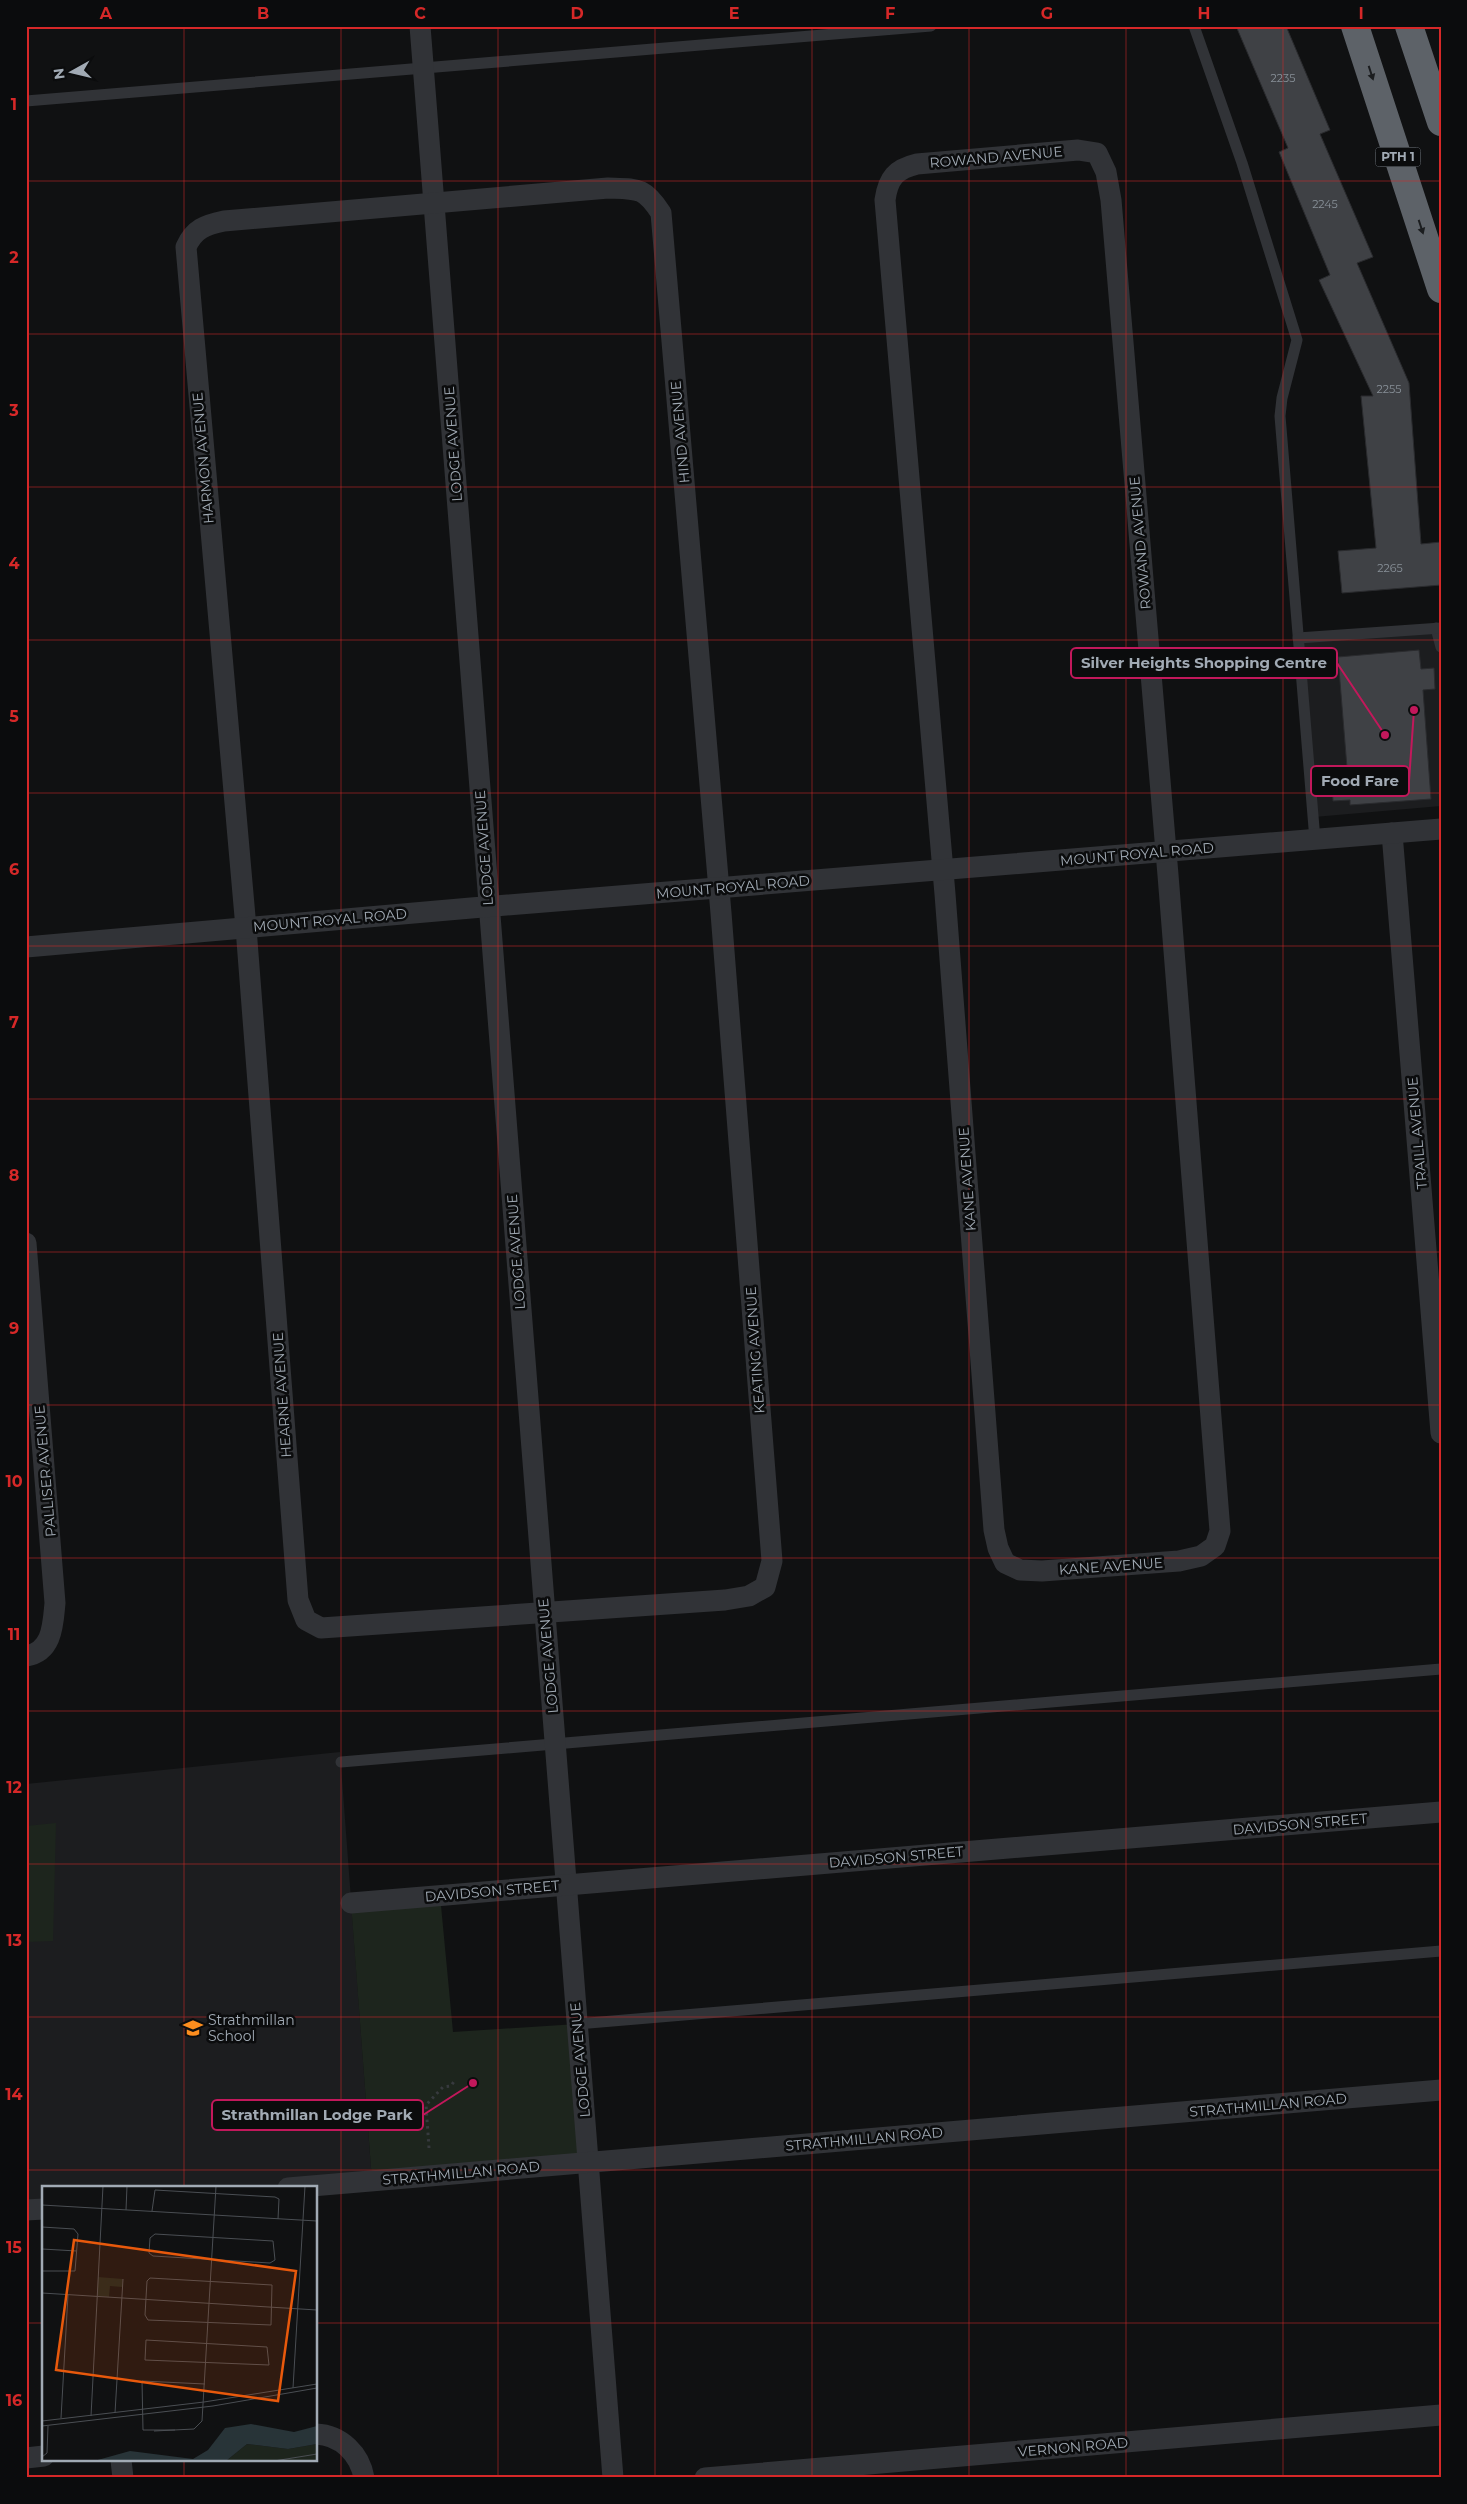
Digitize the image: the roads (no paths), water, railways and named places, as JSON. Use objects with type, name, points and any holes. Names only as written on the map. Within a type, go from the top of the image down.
[{"type":"highway","name":"PTH 1","points":[[1356,26],[1441,289]]},
{"type":"highway","points":[[1409,26],[1441,122]]},
{"type":"street","name":"LODGE AVENUE","points":[[420,26],[613,2478]]},
{"type":"street","name":"ROWAND AVENUE","points":[[943,870],[885,200],[887,187],[892,176],[903,167],[917,164],[1052,152],[1078,150],[1097,153],[1106,172],[1111,200],[1166,851]]},
{"type":"street","name":"HIND AVENUE","points":[[434,204],[608,188],[635,188],[650,196],[661,213],[719,888]]},
{"type":"street","name":"HARMON AVENUE","points":[[246,928],[186,247],[192,234],[206,225],[224,221],[434,204]]},
{"type":"street","name":"MOUNT ROYAL ROAD","points":[[26,947],[489,906],[1441,829]]},
{"type":"street","name":"TRAILL AVENUE","points":[[1392,834],[1441,1433]]},
{"type":"street","name":"KANE AVENUE","points":[[943,870],[993,1520],[998,1548],[1005,1563],[1020,1570],[1042,1571],[1179,1561],[1201,1556],[1215,1546],[1220,1531],[1166,851]]},
{"type":"street","name":"KEATING AVENUE","points":[[544,1614],[749,1596],[765,1587],[772,1561],[719,888]]},
{"type":"street","name":"HEARNE AVENUE","points":[[246,928],[298,1600],[306,1620],[321,1628],[335,1629],[544,1614]]},
{"type":"street","name":"PALLISER AVENUE","points":[[26,1243],[55,1603],[53,1631],[47,1644],[31,1655],[26,1656]]},
{"type":"street","name":"DAVIDSON STREET","points":[[351,1903],[1441,1812]]},
{"type":"street","name":"STRATHMILLAN ROAD","points":[[311,2186],[1441,2090]]},
{"type":"street","points":[[26,2210],[42,2208]]},
{"type":"street","name":"VERNON ROAD","points":[[705,2478],[1441,2416]]},
{"type":"street","points":[[318,2435],[346,2444],[355,2456],[364,2478]]},
{"type":"street","points":[[26,2458],[42,2456]]},
{"type":"street","points":[[121,2462],[123,2478]]},
{"type":"lane","points":[[26,101],[931,26]]},
{"type":"lane","points":[[1194,26],[1242,163],[1298,340],[1282,398],[1280,416],[1315,840]]},
{"type":"lane","points":[[1298,638],[1438,628],[1441,647]]},
{"type":"lane","points":[[341,1762],[1441,1669]]},
{"type":"lane","points":[[577,2024],[1441,1951]]},
{"type":"place","name":"Food Fare","points":[[1414,710]]},
{"type":"place","name":"Silver Heights Shopping Centre","points":[[1385,735]]},
{"type":"place","name":"Strathmillan School","points":[[193,2028]]},
{"type":"place","name":"Strathmillan Lodge Park","points":[[473,2083]]}]
